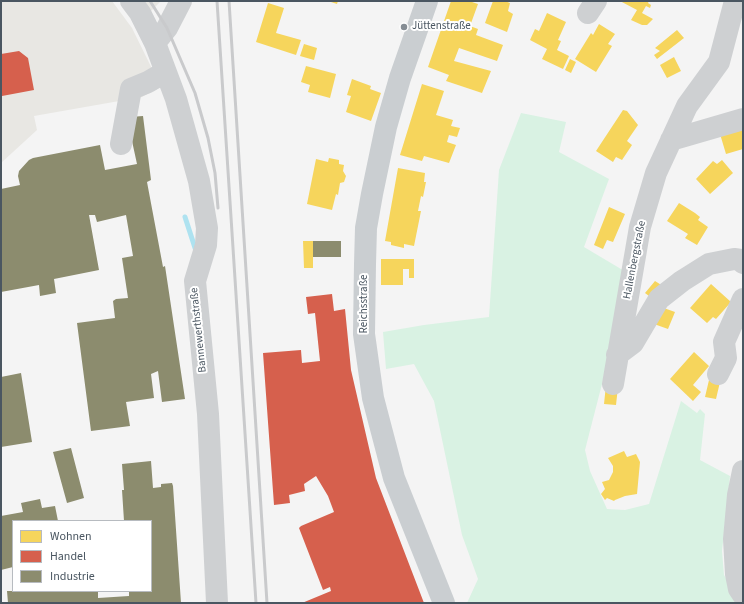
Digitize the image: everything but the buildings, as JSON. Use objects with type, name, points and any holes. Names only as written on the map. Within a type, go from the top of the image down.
[{"type":"main road","name":"Reichsstraße","points":[[427,1],[400,78],[386,127],[372,194],[366,228],[364,264],[364,334],[373,398],[394,478],[444,603]]},
{"type":"street","name":"Bannewerthstraße","points":[[131,1],[140,13],[155,43],[176,99],[199,181],[207,228],[206,245],[194,281],[208,414],[217,603]]},
{"type":"street","points":[[155,43],[167,28],[181,1]]},
{"type":"street","name":"Hallenbergstraße","points":[[613,384],[640,227],[656,173],[687,106],[719,62],[735,1]]},
{"type":"street","points":[[121,144],[131,89],[148,82],[165,72]]},
{"type":"street","points":[[671,140],[743,119]]},
{"type":"street","points":[[617,355],[633,343],[658,299],[682,281],[709,264],[734,259],[741,260],[743,263]]},
{"type":"street","points":[[718,374],[726,358],[724,342],[743,300]]},
{"type":"street","points":[[743,471],[738,495],[734,539],[736,574],[739,590],[743,595]]},
{"type":"shaded area","points":[[1,1],[112,1],[132,28],[161,87],[142,97],[34,116],[37,130],[1,163]]},
{"type":"shaded area","points":[[140,1],[161,1],[149,13]]},
{"type":"green space","points":[[521,113],[566,122],[559,152],[609,179],[584,247],[626,272],[602,384],[585,450],[590,471],[607,509],[625,510],[649,504],[681,401],[697,413],[700,409],[705,414],[700,460],[730,476],[722,551],[724,575],[740,603],[467,603],[478,579],[462,535],[434,401],[414,364],[386,369],[383,332],[489,317],[499,170]]},
{"type":"waterway","points":[[185,217],[196,251]]},
{"type":"railway","points":[[150,1],[167,28],[195,93],[208,138],[215,173],[218,208]]},
{"type":"railway","points":[[217,1],[256,603]]},
{"type":"railway","points":[[229,1],[267,603]]},
{"type":"place","name":"Jüttenstraße","points":[[404,27]]}]
